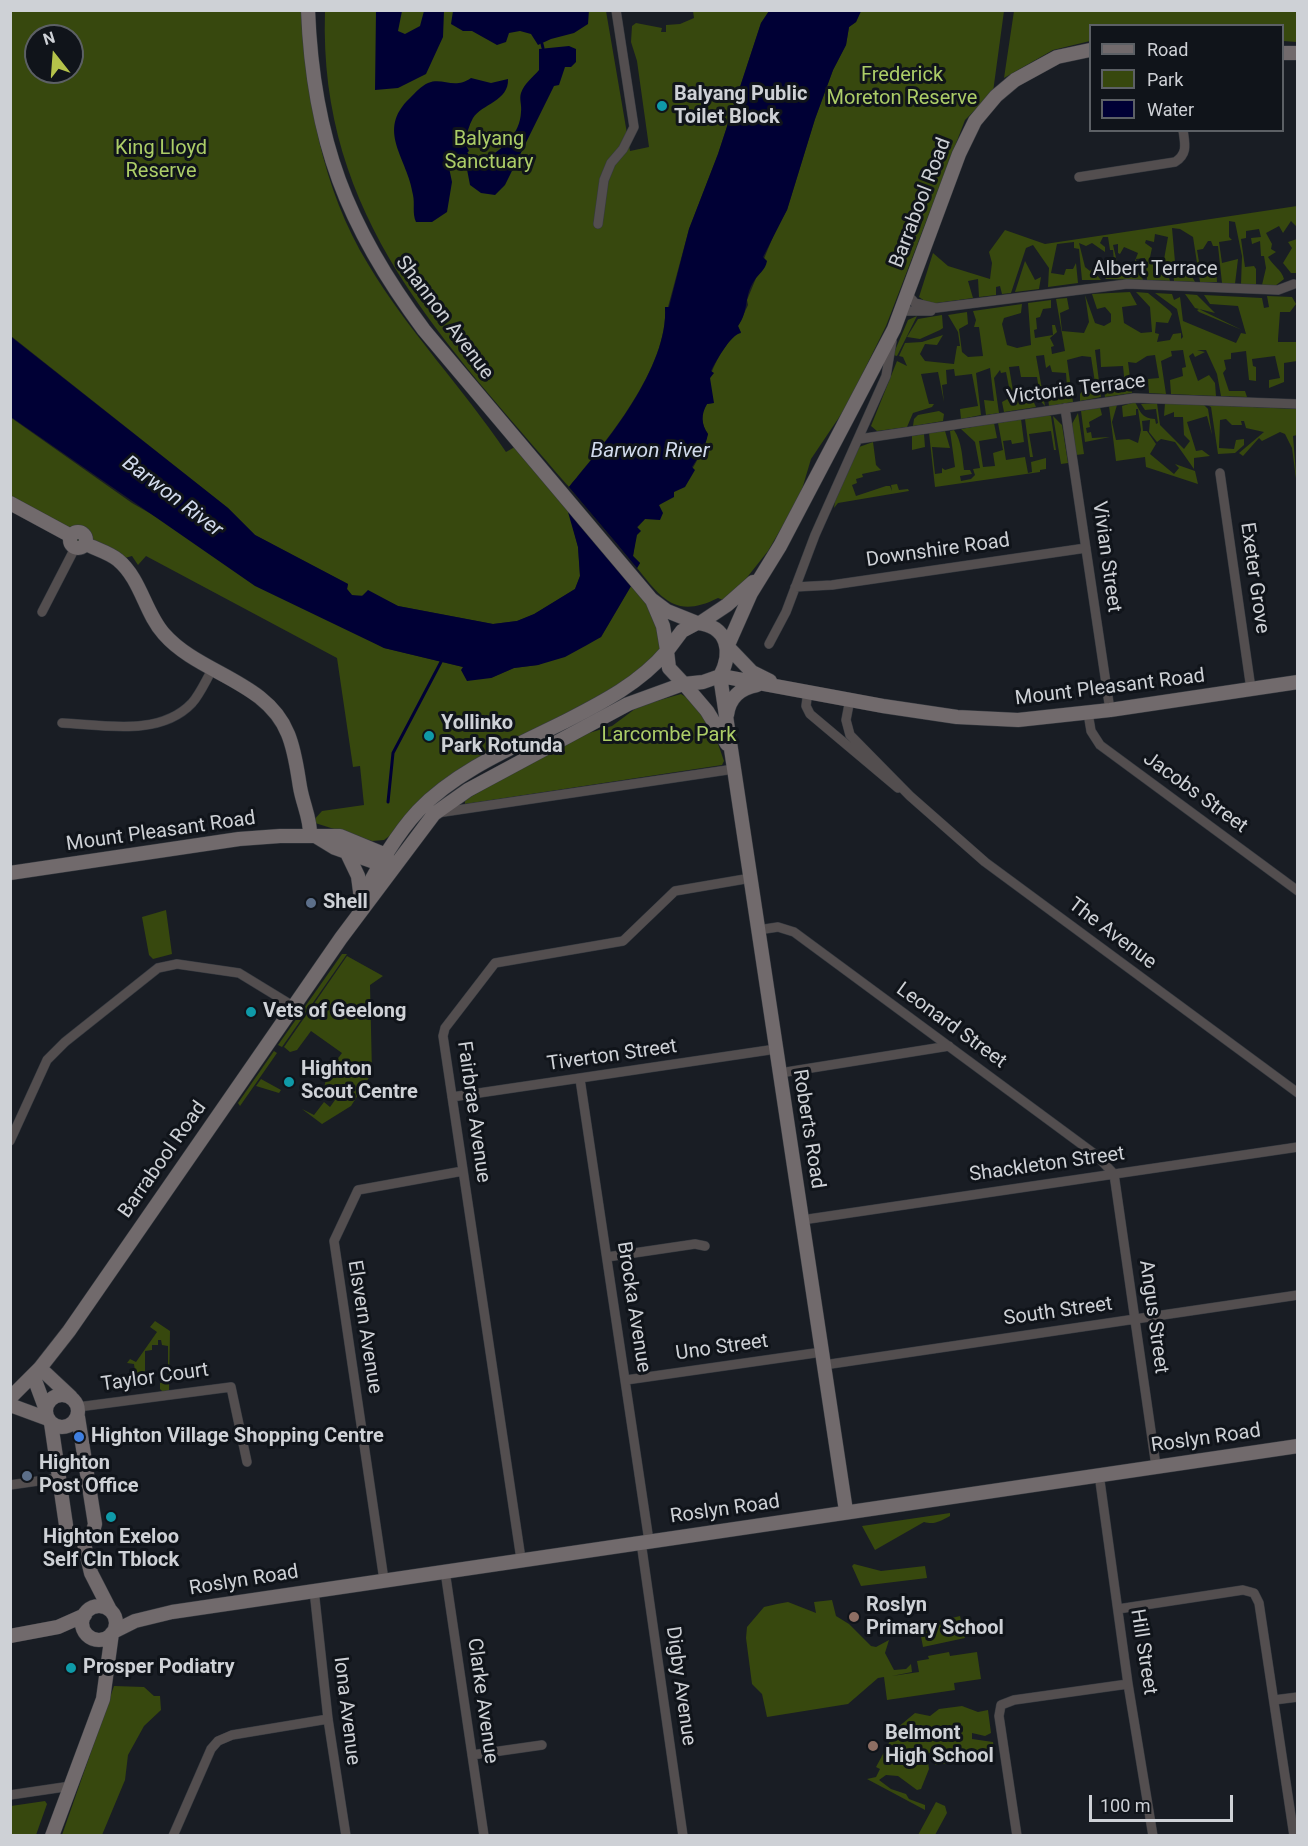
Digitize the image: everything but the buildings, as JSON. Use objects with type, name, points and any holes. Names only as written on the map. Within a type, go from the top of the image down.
[{"type":"street","name":"Shannon Avenue","points":[[308,10],[314,89],[334,170],[364,241],[393,289],[424,330],[651,598],[667,611],[698,623]]},
{"type":"street","points":[[598,225],[604,180],[611,163],[634,127],[616,10]]},
{"type":"street","name":"Barrabool Road","points":[[728,646],[751,593],[841,433],[894,329],[959,154],[975,121],[996,96],[1015,80],[1057,57],[1089,50]]},
{"type":"street","points":[[1078,177],[1175,162],[1182,157],[1185,150],[1183,132]]},
{"type":"street","name":"Albert Terrace","points":[[902,311],[918,313],[945,307],[1107,285],[1150,284],[1278,290],[1294,284]]},
{"type":"street","name":"Albert Terrace","points":[[908,295],[915,303],[923,306],[945,307]]},
{"type":"street","name":"Barrabool Road","points":[[769,644],[860,439],[887,372],[894,329]]},
{"type":"street","name":"Victoria Terrace","points":[[860,439],[1134,398],[1298,404]]},
{"type":"street","name":"Vivian Street","points":[[1065,408],[1110,710]]},
{"type":"street","name":"Exeter Grove","points":[[1220,473],[1251,689]]},
{"type":"street","points":[[10,503],[77,543],[118,560],[134,581],[164,634],[180,649],[212,670],[246,688],[276,714],[287,732],[296,759],[302,796],[310,822],[309,837],[347,853],[386,863]]},
{"type":"street","points":[[42,612],[77,543]]},
{"type":"street","name":"Downshire Road","points":[[795,587],[832,585],[1086,548]]},
{"type":"street","name":"Barrabool Road","points":[[698,623],[727,605],[766,569]]},
{"type":"street","name":"Shannon Avenue","points":[[651,598],[663,626],[667,650]]},
{"type":"street","points":[[698,623],[716,629],[728,646],[720,676],[703,682],[683,684],[669,668],[667,650],[682,631],[698,623]]},
{"type":"street","name":"Mount Pleasant Road","points":[[728,646],[752,672],[786,687]]},
{"type":"street","name":"Barrabool Road","points":[[10,1398],[37,1372],[293,1006],[340,938],[418,812],[445,788],[476,769],[619,691],[652,668],[667,650]]},
{"type":"street","points":[[62,723],[146,726],[174,717],[193,702],[212,670]]},
{"type":"street","name":"Mount Pleasant Road","points":[[720,676],[850,699],[986,719],[1018,720],[1088,713],[1298,682]]},
{"type":"street","name":"Roberts Road","points":[[720,676],[846,1511]]},
{"type":"street","name":"Barrabool Road","points":[[340,938],[386,863],[434,814],[462,794],[639,698],[683,684]]},
{"type":"street","name":"Roberts Road","points":[[683,684],[707,711],[731,752]]},
{"type":"street","points":[[727,722],[728,706],[736,694],[746,688],[762,685]]},
{"type":"street","name":"The Avenue","points":[[808,691],[806,706],[810,714],[882,776],[910,796]]},
{"type":"street","name":"The Avenue","points":[[850,699],[846,720],[849,733],[910,796],[985,862],[1298,1093]]},
{"type":"street","name":"Jacobs Street","points":[[1088,713],[1091,731],[1100,745],[1298,891]]},
{"type":"street","points":[[434,814],[734,770]]},
{"type":"street","points":[[462,794],[457,805],[467,810]]},
{"type":"street","name":"Mount Pleasant Road","points":[[10,873],[238,839],[340,836],[386,863]]},
{"type":"street","points":[[347,853],[358,876],[361,901]]},
{"type":"street","name":"Fairbrae Avenue","points":[[521,1559],[443,1036],[445,1028],[495,963],[623,941],[675,891],[751,878]]},
{"type":"street","name":"Leonard Street","points":[[759,930],[778,927],[794,932],[1096,1155],[1114,1174]]},
{"type":"street","points":[[10,1141],[15,1114],[39,1072],[55,1050],[148,975],[166,964],[239,973],[293,1006]]},
{"type":"street","points":[[780,1073],[949,1046]]},
{"type":"street","name":"Tiverton Street","points":[[452,1097],[776,1049]]},
{"type":"street","name":"Brocka Avenue","points":[[580,1079],[627,1380],[645,1541]]},
{"type":"street","name":"Shackleton Street","points":[[802,1220],[1298,1147]]},
{"type":"street","name":"Elsvern Avenue","points":[[384,1580],[334,1241],[353,1196],[358,1190],[463,1171]]},
{"type":"street","name":"Angus Street","points":[[1114,1174],[1156,1466]]},
{"type":"street","points":[[607,1257],[695,1244],[705,1246]]},
{"type":"street","name":"South Street","points":[[823,1359],[1135,1319],[1298,1295]]},
{"type":"street","name":"Uno Street","points":[[627,1380],[823,1359]]},
{"type":"street","points":[[37,1372],[76,1408]]},
{"type":"street","points":[[37,1372],[60,1478],[68,1534],[73,1538],[83,1539],[92,1535],[95,1524],[76,1408],[62,1395],[55,1397],[49,1401],[48,1417]]},
{"type":"street","name":"Taylor Court","points":[[76,1408],[231,1387],[247,1462]]},
{"type":"street","points":[[10,1405],[48,1417],[55,1426],[67,1426],[76,1408]]},
{"type":"street","name":"Roslyn Road","points":[[37,1632],[89,1635],[101,1639],[128,1623],[159,1614],[1298,1446]]},
{"type":"street","name":"Hill Street","points":[[1099,1474],[1128,1684],[1153,1836]]},
{"type":"street","points":[[10,1485],[60,1478]]},
{"type":"street","points":[[52,1836],[103,1700],[116,1620],[91,1572],[83,1539]]},
{"type":"street","name":"Digby Avenue","points":[[645,1541],[683,1836]]},
{"type":"street","name":"Clarke Avenue","points":[[445,1571],[484,1836]]},
{"type":"street","points":[[91,1572],[83,1627],[99,1651],[106,1676]]},
{"type":"street","name":"Iona Avenue","points":[[314,1590],[328,1719],[346,1836]]},
{"type":"street","points":[[1118,1609],[1243,1590],[1254,1593],[1259,1603],[1294,1836]]},
{"type":"street","name":"Roslyn Road","points":[[10,1636],[37,1632],[69,1623],[96,1606],[111,1611],[159,1614]]},
{"type":"street","points":[[1017,1836],[999,1716],[1001,1705],[1014,1700],[1128,1684]]},
{"type":"street","points":[[1274,1700],[1298,1697]]},
{"type":"street","points":[[173,1836],[211,1749],[218,1741],[232,1735],[328,1719]]},
{"type":"street","points":[[472,1755],[542,1745]]},
{"type":"street","points":[[10,1795],[71,1786]]},
{"type":"green space","name":"King Lloyd Reserve","points":[[10,11],[303,11],[308,76],[319,142],[339,205],[352,235],[400,313],[506,452],[520,444],[569,512],[578,547],[580,576],[575,589],[535,614],[517,621],[493,624],[398,606],[375,595],[352,596],[347,589],[348,584],[255,535],[228,508],[11,336]]},
{"type":"green space","name":"Balyang Sanctuary","points":[[325,11],[606,11],[630,151],[649,147],[637,61],[631,42],[632,26],[636,23],[662,28],[661,32],[666,32],[666,25],[680,24],[694,18],[693,11],[769,11],[761,23],[718,154],[689,229],[668,307],[665,307],[664,330],[657,354],[632,403],[600,449],[569,487],[477,380],[435,327],[398,272],[366,214],[343,152],[328,85]]},
{"type":"green space","name":"Frederick Moreton Reserve","points":[[861,11],[1004,11],[993,92],[965,120],[886,326],[846,407],[811,459],[800,496],[768,551],[737,590],[723,600],[718,598],[691,607],[681,606],[663,597],[637,568],[640,563],[633,556],[637,528],[645,519],[657,519],[659,505],[683,482],[700,455],[708,434],[703,423],[703,412],[707,404],[713,403],[711,374],[727,345],[741,332],[738,326],[748,305],[747,300],[777,227],[787,210],[815,119],[833,70],[846,45],[849,27],[856,22]]},
{"type":"green space","points":[[1014,11],[1297,11],[1297,42],[1284,41],[1284,24],[1089,24],[1089,41],[1053,50],[1004,78]]},
{"type":"green space","points":[[1297,206],[1297,227],[1291,221],[1283,233],[1279,226],[1266,233],[1272,244],[1271,249],[1276,252],[1268,257],[1284,279],[1275,286],[1262,285],[1266,268],[1264,256],[1261,256],[1260,241],[1252,244],[1251,238],[1261,237],[1259,229],[1246,231],[1246,238],[1241,239],[1245,267],[1254,266],[1256,269],[1256,285],[1241,284],[1242,256],[1235,222],[1229,221],[1229,237],[1232,240],[1219,242],[1222,263],[1238,259],[1235,284],[1222,283],[1218,246],[1213,246],[1211,241],[1208,241],[1203,249],[1197,250],[1200,268],[1216,266],[1217,282],[1200,282],[1193,237],[1180,229],[1172,228],[1175,262],[1168,262],[1168,267],[1163,265],[1168,237],[1155,234],[1154,242],[1146,240],[1145,243],[1152,248],[1149,262],[1153,263],[1153,271],[1168,274],[1170,281],[1147,280],[1145,258],[1136,259],[1137,267],[1133,266],[1138,253],[1124,247],[1120,254],[1118,244],[1113,245],[1117,262],[1141,274],[1143,280],[1106,279],[1099,270],[1102,267],[1105,270],[1109,264],[1110,274],[1115,273],[1113,250],[1110,250],[1108,237],[1103,237],[1100,243],[1105,247],[1105,252],[1092,243],[1086,246],[1079,243],[1085,267],[1090,271],[1092,269],[1101,280],[1082,280],[1079,249],[1074,248],[1074,242],[1057,244],[1051,273],[1064,275],[1066,269],[1073,269],[1076,263],[1078,283],[1048,287],[1049,268],[1033,245],[1026,248],[1011,293],[1002,294],[1000,286],[996,287],[996,295],[979,297],[978,279],[968,281],[973,298],[929,304],[919,297],[933,253],[948,266],[990,279],[992,263],[989,252],[1005,230],[1045,244]]},
{"type":"green space","points":[[1297,239],[1297,269],[1296,273],[1291,273],[1283,263],[1292,248],[1288,242]]},
{"type":"green space","points":[[1025,261],[1035,280],[1041,277],[1039,289],[1015,292]]},
{"type":"green space","points":[[1173,269],[1189,271],[1195,282],[1174,281]]},
{"type":"green space","points":[[1130,292],[1137,305],[1122,307],[1124,323],[1141,333],[1152,332],[1150,307],[1136,292],[1148,293],[1172,314],[1168,323],[1156,322],[1155,333],[1159,334],[1157,342],[1170,340],[1173,334],[1181,333],[1181,339],[1183,337],[1177,309],[1155,293],[1172,294],[1174,300],[1180,297],[1183,321],[1236,343],[1241,333],[1246,334],[1238,306],[1210,304],[1204,295],[1262,298],[1264,308],[1269,307],[1267,296],[1292,297],[1296,304],[1290,312],[1280,312],[1278,342],[1297,342],[1297,361],[1284,363],[1284,382],[1269,388],[1269,380],[1280,378],[1275,356],[1252,359],[1253,366],[1256,367],[1256,381],[1249,380],[1246,351],[1231,353],[1231,359],[1224,360],[1226,369],[1223,373],[1229,391],[1245,391],[1247,397],[1221,396],[1217,374],[1206,350],[1197,350],[1205,352],[1195,357],[1193,353],[1189,356],[1198,381],[1209,375],[1215,383],[1216,396],[1171,394],[1170,380],[1183,376],[1182,368],[1186,367],[1183,350],[1171,351],[1172,356],[1161,361],[1166,394],[1149,393],[1148,379],[1159,378],[1155,355],[1147,356],[1136,363],[1128,362],[1132,393],[1105,397],[1104,390],[1125,386],[1123,366],[1101,367],[1100,349],[1095,350],[1101,397],[1080,401],[1080,394],[1085,388],[1096,389],[1091,357],[1082,356],[1067,360],[1073,402],[1049,406],[1047,390],[1067,387],[1066,373],[1052,372],[1050,365],[1046,368],[1044,355],[1036,356],[1045,406],[1034,394],[1027,392],[1039,390],[1037,377],[1021,377],[1019,366],[1009,367],[1014,397],[1031,396],[1036,407],[1004,412],[1002,402],[1011,397],[1006,372],[1001,373],[1000,370],[994,378],[999,413],[986,415],[984,400],[994,401],[990,368],[976,373],[981,415],[961,419],[960,409],[978,406],[972,374],[955,376],[954,369],[946,370],[947,384],[942,385],[944,402],[938,372],[921,374],[929,404],[934,404],[932,407],[913,413],[907,427],[877,431],[871,426],[897,361],[907,366],[903,357],[899,356],[905,343],[922,342],[943,335],[937,345],[925,344],[920,354],[925,361],[954,364],[957,346],[960,346],[958,332],[948,315],[967,312],[968,324],[959,329],[962,352],[968,357],[983,356],[979,327],[974,327],[976,320],[973,311],[1022,304],[1021,313],[1004,318],[1002,324],[1007,345],[1017,348],[1031,345],[1028,303],[1051,300],[1051,308],[1043,309],[1040,317],[1036,318],[1037,329],[1034,330],[1035,338],[1053,335],[1052,325],[1055,325],[1057,332],[1050,338],[1054,346],[1051,347],[1052,354],[1065,351],[1056,299],[1067,298],[1069,309],[1060,313],[1062,331],[1084,333],[1089,322],[1085,295],[1095,323],[1104,326],[1111,322],[1111,314],[1105,307],[1097,309],[1092,294]]},
{"type":"green space","points":[[1185,294],[1197,295],[1215,313],[1195,308]]},
{"type":"green space","points":[[1197,310],[1242,330],[1199,312]]},
{"type":"green space","points":[[942,315],[943,328],[940,330],[920,339],[907,337],[918,319]]},
{"type":"green space","points":[[917,316],[897,356],[893,355],[908,320]]},
{"type":"green space","points":[[1135,402],[1142,414],[1155,419],[1156,424],[1158,423],[1156,409],[1145,410],[1141,404],[1157,403],[1160,425],[1184,449],[1190,441],[1184,435],[1183,417],[1174,417],[1174,412],[1164,416],[1165,403],[1204,405],[1208,409],[1212,435],[1207,416],[1187,422],[1196,451],[1202,450],[1210,456],[1194,458],[1194,469],[1175,442],[1161,439],[1157,442],[1149,432],[1150,420],[1142,421],[1143,431],[1147,431],[1156,444],[1150,454],[1174,474],[1179,468],[1175,464],[1195,471],[1198,484],[1146,467],[1145,457],[1116,461],[1109,406],[1117,405],[1112,422],[1116,440],[1129,439],[1138,443],[1141,430],[1138,409],[1136,409],[1136,415],[1123,417],[1122,406]]},
{"type":"green space","points":[[1207,405],[1297,409],[1297,435],[1293,436],[1297,486],[1292,448],[1285,434],[1280,432],[1262,441],[1259,438],[1243,456],[1239,453],[1264,432],[1246,428],[1244,421],[1241,421],[1242,425],[1232,425],[1226,419],[1220,420],[1219,448],[1234,449],[1236,440],[1244,439],[1244,445],[1235,453],[1218,454],[1211,407]]},
{"type":"green space","points":[[1100,407],[1102,415],[1089,422],[1090,427],[1086,428],[1087,433],[1091,432],[1092,438],[1110,437],[1085,442],[1081,411]]},
{"type":"green space","points":[[939,411],[944,414],[943,421],[913,426],[914,419],[918,415]]},
{"type":"green space","points":[[1078,413],[1084,454],[1076,455],[1072,424]]},
{"type":"green space","points":[[1051,416],[1056,450],[1054,450],[1051,431],[1029,434],[1033,457],[1030,457],[1025,419]]},
{"type":"green space","points":[[1053,416],[1062,425],[1068,463],[1061,464]]},
{"type":"green space","points":[[10,417],[132,503],[384,648],[463,667],[491,678],[514,668],[538,665],[601,637],[631,586],[651,599],[667,650],[652,668],[515,742],[384,840],[372,841],[312,822],[322,811],[364,805],[360,766],[353,767],[337,658],[146,556],[138,565],[132,556],[118,560],[72,546],[70,541],[11,503]]},
{"type":"green space","points":[[1021,419],[1024,442],[1012,444],[1011,440],[1003,441],[1006,460],[1025,457],[1028,473],[1032,472],[1031,462],[1046,458],[1046,469],[1040,472],[935,487],[929,433],[945,431],[950,448],[932,447],[935,474],[942,473],[942,468],[945,470],[955,467],[950,431],[954,430],[960,444],[964,470],[970,470],[972,474],[960,476],[961,481],[971,479],[975,475],[973,469],[980,468],[975,442],[961,429],[994,423],[997,438],[979,441],[983,467],[995,466],[993,453],[1003,450],[998,423]]},
{"type":"green space","points":[[924,434],[925,447],[912,450],[912,436]]},
{"type":"green space","points":[[873,442],[876,465],[881,470],[862,474],[863,477],[856,479],[857,483],[852,485],[856,496],[886,486],[890,486],[892,491],[891,485],[897,484],[899,490],[908,489],[909,491],[838,503],[834,508],[859,447]]},
{"type":"green space","name":"Larcombe Park","points":[[681,694],[697,707],[708,723],[724,761],[722,765],[465,804],[465,800],[552,751],[589,733],[612,726],[639,706]]},
{"type":"green space","points":[[166,910],[172,954],[153,959],[149,955],[142,917]]},
{"type":"green space","points":[[342,954],[347,954],[282,1047],[278,1045]]},
{"type":"green space","points":[[347,956],[383,976],[370,985],[372,1073],[351,1106],[322,1124],[302,1109],[314,1115],[324,1102],[330,1107],[335,1100],[324,1089],[327,1073],[342,1053],[311,1031],[297,1050],[290,1052],[284,1047]]},
{"type":"green space","points":[[274,1051],[277,1053],[240,1106],[238,1103]]},
{"type":"green space","points":[[261,1079],[281,1090],[279,1093],[256,1086]]},
{"type":"green space","points":[[155,1321],[170,1331],[169,1392],[164,1393],[160,1389],[160,1383],[168,1381],[168,1346],[162,1345],[161,1340],[158,1340],[158,1345],[152,1345],[152,1350],[145,1351],[145,1384],[154,1384],[131,1388],[137,1386],[134,1364],[127,1363],[130,1359],[136,1362],[157,1332],[150,1327]]},
{"type":"green space","points":[[950,1513],[950,1516],[937,1522],[924,1522],[875,1550],[862,1526]]},
{"type":"green space","points":[[854,1564],[881,1571],[925,1566],[927,1578],[861,1586],[852,1566]]},
{"type":"green space","points":[[832,1600],[836,1616],[849,1624],[871,1646],[876,1647],[889,1640],[885,1653],[894,1670],[906,1669],[911,1664],[912,1672],[892,1676],[919,1672],[917,1661],[929,1659],[928,1656],[949,1652],[950,1656],[977,1652],[981,1679],[954,1683],[955,1690],[887,1700],[884,1677],[878,1678],[848,1704],[767,1717],[762,1694],[752,1684],[746,1638],[747,1627],[764,1607],[788,1602],[816,1613],[814,1602]]},
{"type":"green space","points":[[960,1616],[965,1638],[923,1647],[919,1626]]},
{"type":"green space","points":[[114,1686],[144,1687],[154,1696],[160,1696],[161,1710],[144,1726],[128,1755],[125,1780],[102,1835],[62,1835]]},
{"type":"green space","points":[[962,1706],[978,1712],[988,1710],[991,1733],[985,1736],[972,1733],[972,1739],[993,1742],[995,1757],[935,1765],[934,1759],[938,1753],[934,1749],[927,1755],[929,1769],[921,1789],[917,1790],[898,1776],[886,1775],[879,1780],[891,1789],[906,1794],[909,1799],[925,1805],[925,1810],[867,1779],[876,1777],[880,1769],[876,1767],[897,1728],[915,1713],[930,1716],[939,1709]]},
{"type":"green space","points":[[45,1801],[47,1804],[36,1835],[11,1835],[11,1806]]},
{"type":"green space","points":[[936,1802],[945,1806],[947,1813],[935,1835],[918,1835]]},
{"type":"water","points":[[589,10],[588,24],[574,33],[538,45],[531,34],[520,31],[509,33],[506,42],[497,45],[472,31],[463,31],[451,24],[453,11]]},
{"type":"water","points":[[376,11],[402,11],[398,31],[405,34],[420,26],[424,11],[444,11],[443,37],[426,74],[398,88],[375,90]]},
{"type":"water","name":"Barwon River","points":[[769,11],[861,11],[856,22],[849,27],[846,45],[833,70],[815,119],[787,210],[763,257],[767,261],[766,264],[751,286],[744,315],[738,326],[741,333],[728,343],[711,371],[714,373],[710,378],[714,403],[707,404],[704,412],[703,423],[708,434],[692,467],[695,470],[685,487],[674,492],[674,497],[659,505],[663,513],[660,520],[645,519],[637,527],[641,531],[637,535],[633,556],[640,563],[637,568],[569,487],[617,427],[646,379],[657,354],[664,330],[665,307],[669,307],[689,229],[718,154],[761,23]]},
{"type":"water","points":[[569,46],[576,49],[576,62],[571,67],[565,67],[559,85],[554,86],[505,185],[495,195],[481,193],[470,185],[465,159],[471,154],[484,159],[504,146],[514,134],[520,120],[521,93],[539,70],[539,49]]},
{"type":"water","points":[[471,78],[491,83],[508,79],[507,86],[500,97],[473,118],[464,142],[469,151],[463,156],[450,152],[447,158],[452,182],[447,212],[432,222],[416,222],[410,182],[396,145],[395,122],[400,110],[425,84],[439,81],[459,83]]},
{"type":"water","name":"Barwon River","points":[[10,336],[228,508],[255,535],[348,584],[347,589],[352,595],[362,596],[368,590],[398,606],[493,624],[517,621],[534,614],[575,589],[580,576],[578,547],[568,512],[631,586],[601,637],[565,657],[538,665],[514,668],[491,678],[467,681],[461,670],[463,667],[384,648],[255,586],[11,417]]},
{"type":"pier","points":[[567,485],[639,571],[635,570],[566,489]]},
{"type":"waterway","points":[[542,44],[543,48]]},
{"type":"waterway","points":[[388,802],[393,753],[442,660]]},
{"type":"place","name":"Balyang Public Toilet Block","points":[[662,106]]},
{"type":"place","name":"Yollinko Park Rotunda","points":[[429,736]]},
{"type":"place","name":"Shell","points":[[311,903]]},
{"type":"place","name":"Vets of Geelong","points":[[251,1012]]},
{"type":"place","name":"Highton Scout Centre","points":[[289,1082]]},
{"type":"place","name":"Highton Village Shopping Centre","points":[[79,1437]]},
{"type":"place","name":"Highton Post Office","points":[[27,1476]]},
{"type":"place","name":"Highton Exeloo Self Cln Tblock","points":[[111,1517]]},
{"type":"place","name":"Roslyn Primary School","points":[[854,1617]]},
{"type":"place","name":"Prosper Podiatry","points":[[71,1668]]},
{"type":"place","name":"Belmont High School","points":[[873,1746]]}]
